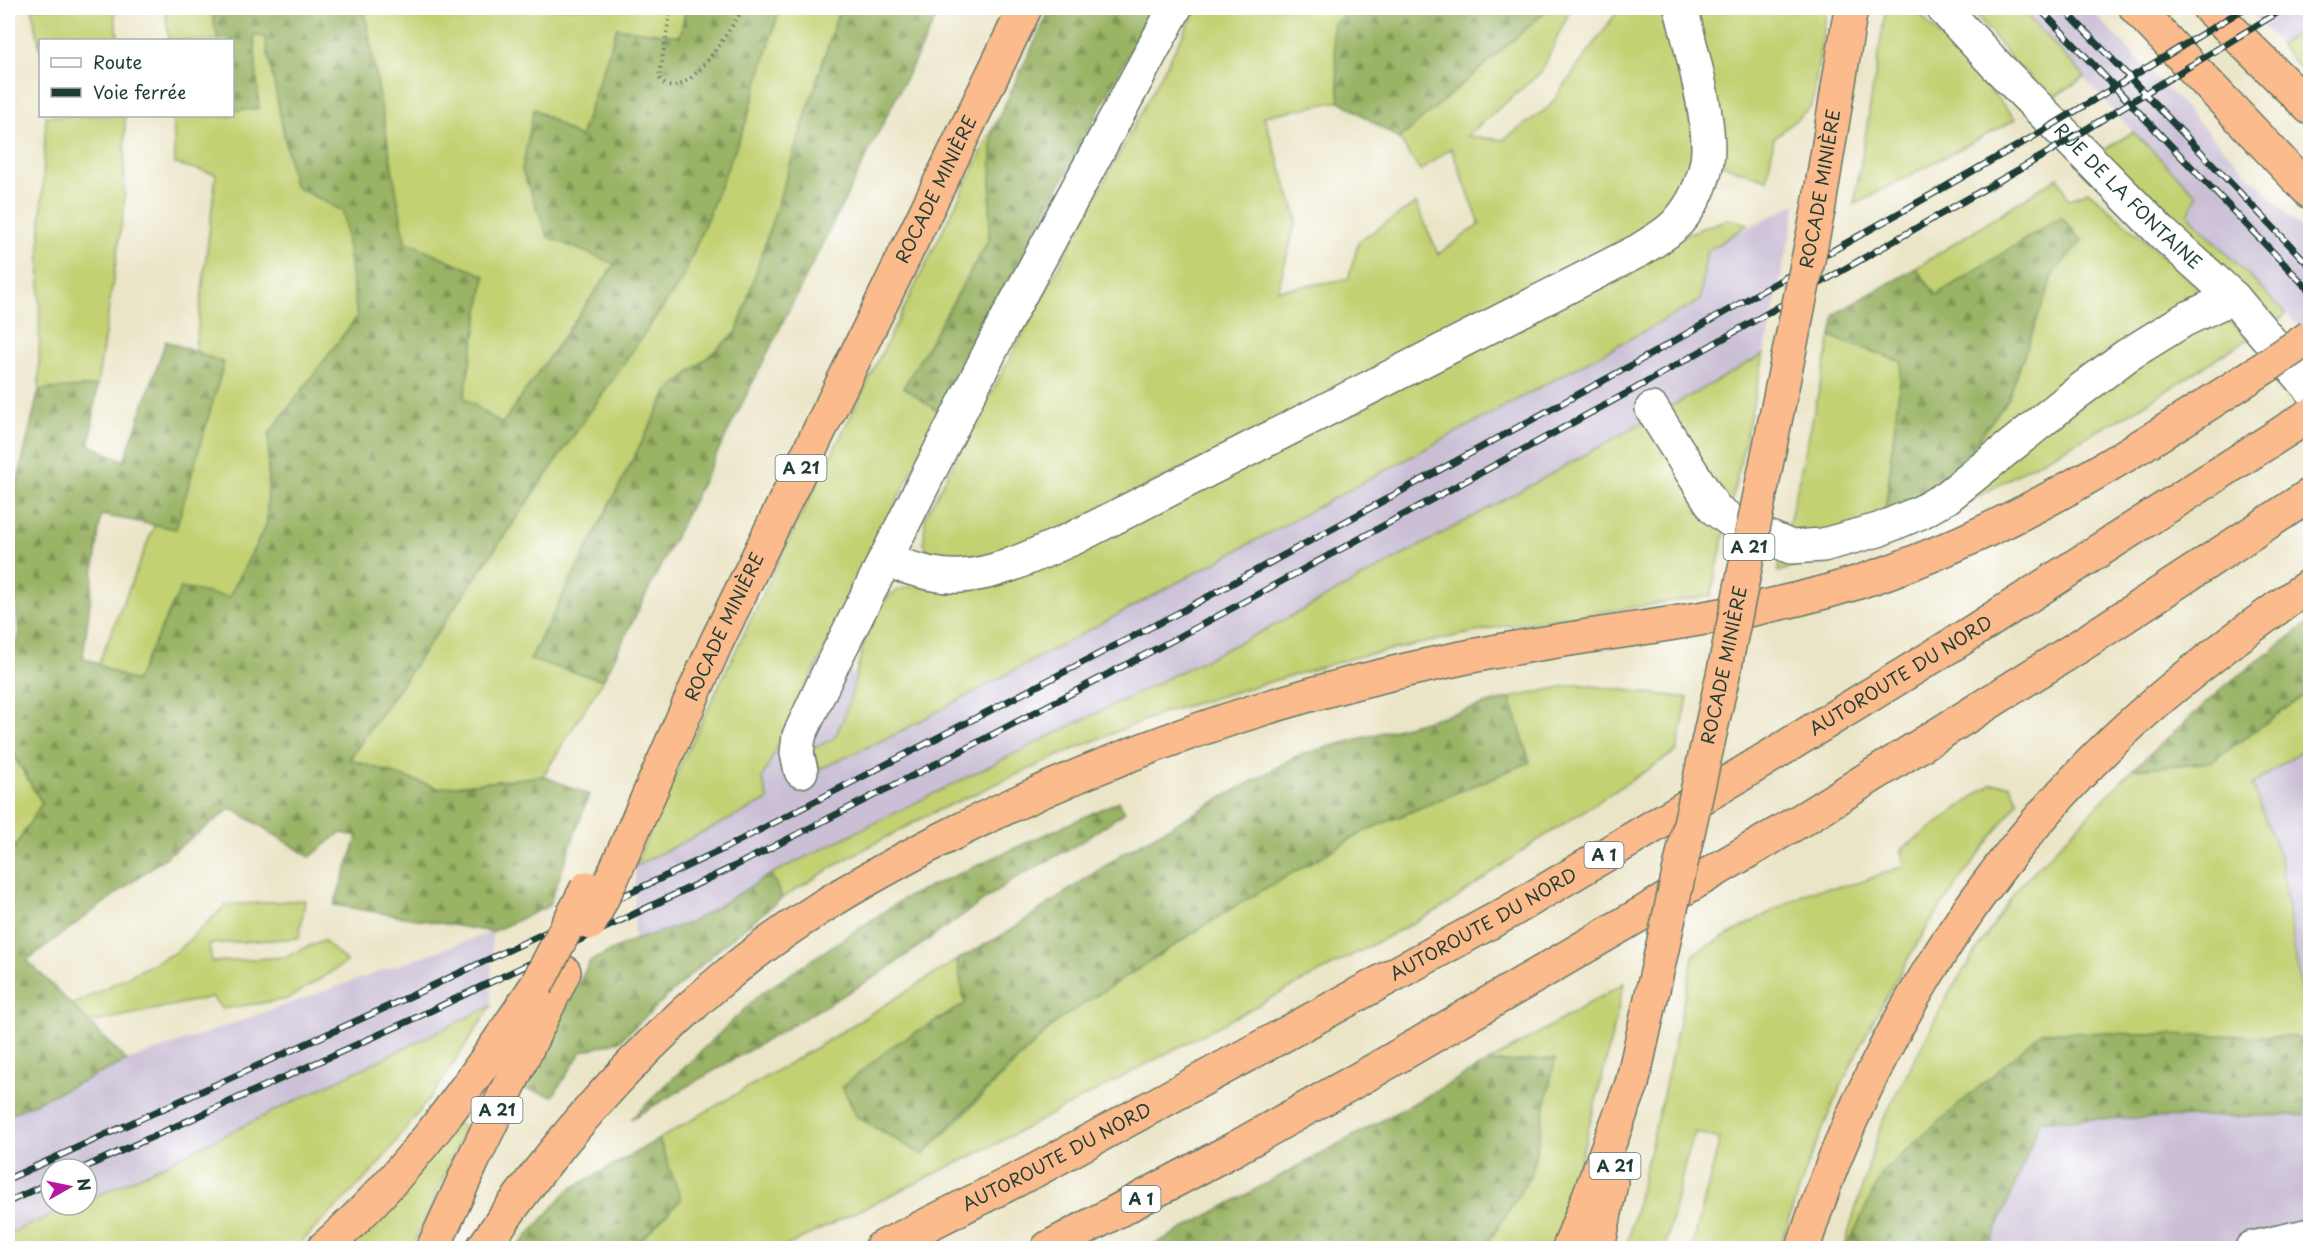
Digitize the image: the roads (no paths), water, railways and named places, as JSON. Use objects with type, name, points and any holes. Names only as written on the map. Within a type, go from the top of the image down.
[{"type":"highway","name":"ROCADE MINIÈRE","points":[[432,1248],[474,1158],[550,979],[600,882],[1025,8]]},
{"type":"highway","name":"ROCADE MINIÈRE","points":[[1598,1248],[1725,666],[1818,211],[1851,8]]},
{"type":"highway","points":[[2136,8],[2310,192]]},
{"type":"highway","points":[[2209,8],[2310,108]]},
{"type":"highway","points":[[483,1248],[537,1173],[604,1095],[658,1038],[714,985],[782,933],[836,896],[973,823],[1127,756],[1212,724],[1358,681],[1464,657],[1805,598],[1877,576],[1939,552],[2026,512],[2160,436],[2310,337]]},
{"type":"highway","name":"AUTOROUTE DU NORD","points":[[881,1248],[1034,1171],[1519,906],[1735,778],[1955,643],[2307,417]]},
{"type":"highway","name":"A 1","points":[[1048,1248],[1234,1149],[1373,1071],[1808,816],[2081,645],[2310,495]]},
{"type":"highway","points":[[1803,1248],[1830,1175],[1883,1053],[1915,995],[1982,891],[2036,824],[2115,739],[2222,648],[2310,585]]},
{"type":"highway","points":[[324,1248],[397,1175],[454,1106],[550,979]]},
{"type":"highway","points":[[1569,1248],[1632,1084]]},
{"type":"lane","points":[[801,771],[797,753],[799,736],[833,663],[1000,332],[1175,8]]},
{"type":"lane","points":[[884,561],[935,574],[959,577],[984,573],[1006,566],[1074,538],[1640,250],[1664,234],[1676,225],[1691,206],[1707,160],[1707,134],[1703,108],[1681,8]]},
{"type":"lane","name":"RUE DE LA FONTAINE","points":[[1943,8],[2161,232],[2233,297],[2310,388]]},
{"type":"lane","points":[[1652,409],[1715,508],[1733,522],[1791,547],[1823,545],[1878,530],[1921,512],[1947,497],[2126,356],[2184,320],[2233,297]]},
{"type":"lane","points":[[2252,1248],[2310,1235]]},
{"type":"railway","points":[[2039,8],[2310,291]]},
{"type":"railway","points":[[2063,8],[2310,266]]},
{"type":"railway","points":[[8,1179],[398,1002],[723,849],[1178,613],[1630,366],[2031,138],[2245,8]]},
{"type":"railway","points":[[99,1161],[409,1021],[735,866],[1192,630],[1640,386],[2044,155],[2285,8]]},
{"type":"railway","points":[[8,1202],[39,1188]]}]
